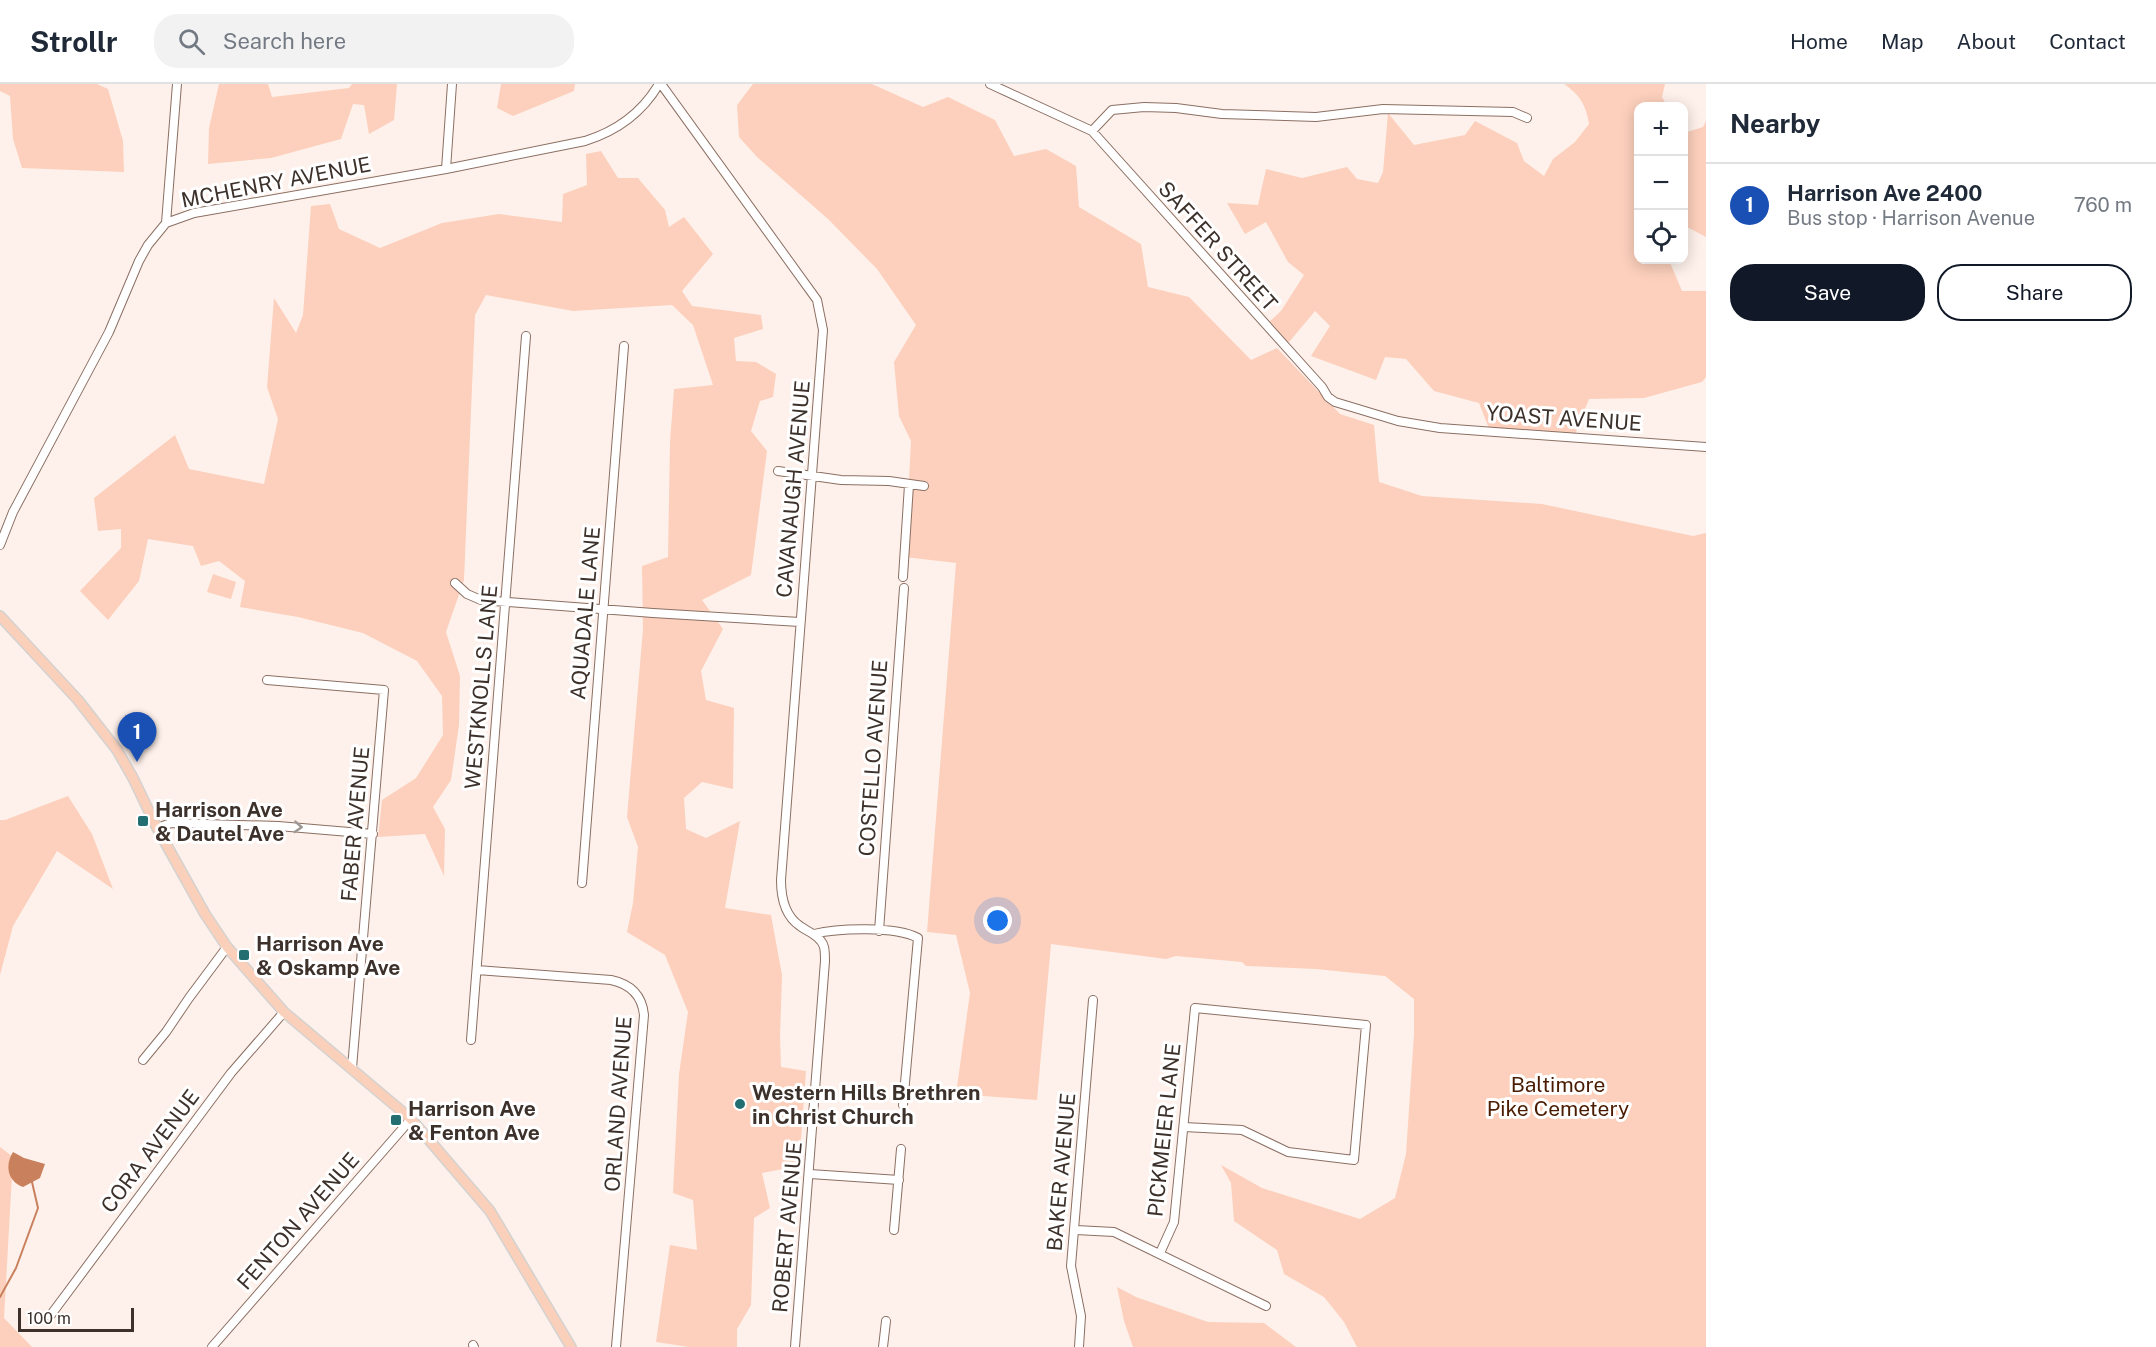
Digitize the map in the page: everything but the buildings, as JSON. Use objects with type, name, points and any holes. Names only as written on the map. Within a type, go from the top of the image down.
[{"type":"main road","points":[[0,616],[98,724],[134,778],[157,828],[205,914],[227,947],[284,1012],[411,1119],[490,1211],[571,1347]]},
{"type":"street","points":[[166,223],[177,84]]},
{"type":"street","points":[[446,169],[452,84]]},
{"type":"street","name":"MCHENRY AVENUE","points":[[0,545],[13,512],[109,332],[139,261],[166,223],[194,213],[446,169],[585,141],[599,137],[636,114],[660,84]]},
{"type":"street","name":"CAVANAUGH AVENUE","points":[[660,84],[817,300],[824,330],[781,891],[783,902],[791,918],[798,926],[814,934]]},
{"type":"street","name":"SAFFER STREET","points":[[990,84],[1092,131],[1322,387],[1328,397],[1335,402],[1374,415],[1420,425]]},
{"type":"street","points":[[1092,131],[1112,110],[1144,107],[1176,108],[1222,114],[1317,117],[1383,109],[1513,112],[1527,118]]},
{"type":"street","name":"WESTKNOLLS LANE","points":[[471,1040],[526,336]]},
{"type":"street","name":"AQUADALE LANE","points":[[582,883],[624,346]]},
{"type":"street","name":"YOAST AVENUE","points":[[1420,425],[1706,447]]},
{"type":"street","points":[[778,471],[812,474],[841,480],[890,481],[924,486]]},
{"type":"street","points":[[903,578],[909,485]]},
{"type":"street","points":[[456,583],[474,598],[506,602],[800,622]]},
{"type":"street","name":"COSTELLO AVENUE","points":[[879,931],[904,588]]},
{"type":"street","name":"FABER AVENUE","points":[[267,680],[384,690],[352,1068]]},
{"type":"street","points":[[157,828],[171,823],[278,826],[373,834]]},
{"type":"street","points":[[814,934],[831,929],[907,932],[918,938],[903,1106]]},
{"type":"street","name":"ROBERT AVENUE","points":[[795,1347],[825,962],[824,946],[814,934]]},
{"type":"street","points":[[144,1060],[227,947]]},
{"type":"street","name":"ORLAND AVENUE","points":[[477,970],[619,982],[632,989],[641,1000],[644,1015],[616,1347]]},
{"type":"street","name":"BAKER AVENUE","points":[[1079,1347],[1081,1316],[1071,1266],[1076,1230],[1093,1000]]},
{"type":"street","name":"PICKMEIER LANE","points":[[1160,1253],[1174,1222],[1195,1008],[1366,1025],[1354,1160],[1288,1152],[1242,1130],[1184,1127]]},
{"type":"street","name":"CORA AVENUE","points":[[50,1316],[231,1073],[284,1012]]},
{"type":"street","name":"FENTON AVENUE","points":[[212,1347],[411,1119]]},
{"type":"street","points":[[894,1230],[901,1149]]},
{"type":"street","points":[[810,1174],[899,1180]]},
{"type":"street","points":[[1076,1230],[1114,1232],[1266,1306]]},
{"type":"street","points":[[883,1347],[886,1321]]},
{"type":"green space","points":[[0,84],[97,84],[108,89],[123,141],[124,172],[22,168],[13,139],[10,96],[0,91]]},
{"type":"green space","points":[[219,84],[268,84],[272,97],[349,88],[352,84],[397,84],[394,120],[369,134],[364,105],[353,104],[341,139],[271,158],[208,164],[209,128]]},
{"type":"green space","points":[[501,84],[575,84],[574,91],[513,116],[497,108]]},
{"type":"green space","name":"Baltimore Pike Cemetery","points":[[753,84],[872,84],[923,107],[948,97],[995,120],[1014,156],[1046,149],[1076,166],[1079,207],[1141,244],[1148,287],[1189,297],[1251,360],[1277,348],[1340,414],[1374,425],[1379,482],[1422,496],[1542,504],[1693,536],[1706,533],[1706,1347],[1357,1347],[1344,1322],[1324,1297],[1284,1274],[1277,1250],[1234,1221],[1231,1183],[1221,1165],[1262,1188],[1360,1219],[1395,1198],[1406,1154],[1414,1034],[1414,999],[1385,976],[1316,969],[1246,966],[1242,962],[1176,956],[1166,959],[1051,944],[1037,1100],[956,1094],[970,993],[956,935],[927,932],[956,563],[905,557],[911,441],[899,416],[894,362],[916,325],[877,269],[828,219],[757,157],[739,137],[737,105]]},
{"type":"green space","points":[[1564,84],[1665,84],[1662,97],[1665,102],[1634,102],[1634,264],[1671,264],[1682,291],[1706,291],[1706,377],[1702,382],[1644,398],[1589,399],[1574,437],[1490,431],[1479,403],[1434,391],[1406,359],[1385,357],[1376,380],[1311,356],[1330,326],[1315,311],[1290,341],[1283,345],[1265,326],[1281,311],[1304,275],[1288,262],[1266,222],[1245,234],[1227,203],[1258,205],[1266,169],[1302,178],[1347,167],[1357,179],[1378,183],[1383,172],[1388,113],[1414,145],[1465,135],[1475,121],[1517,143],[1524,161],[1544,176],[1553,159],[1575,142],[1589,124],[1586,111],[1574,92]]},
{"type":"green space","points":[[1706,121],[1706,237],[1688,228],[1688,132],[1703,127]]},
{"type":"green space","points":[[601,151],[618,178],[638,178],[665,210],[669,227],[684,217],[713,254],[682,291],[692,306],[761,315],[763,329],[734,338],[736,361],[756,362],[776,374],[773,397],[760,401],[751,431],[767,451],[751,575],[702,600],[723,629],[701,671],[706,700],[734,708],[733,789],[702,782],[684,798],[686,829],[706,838],[740,821],[725,908],[771,915],[782,975],[781,1067],[806,1071],[799,1166],[762,1173],[770,1208],[754,1218],[751,1305],[737,1329],[737,1347],[689,1347],[656,1342],[670,1245],[697,1250],[693,1200],[673,1193],[679,1074],[688,1012],[665,955],[627,932],[633,903],[638,847],[627,817],[643,629],[642,566],[668,557],[670,442],[674,389],[713,385],[693,325],[672,305],[573,311],[486,295],[475,315],[464,580],[446,632],[460,676],[459,725],[451,780],[433,807],[445,829],[444,876],[425,834],[378,837],[382,800],[416,778],[443,735],[442,696],[417,661],[363,633],[298,617],[240,607],[245,581],[219,561],[201,566],[193,546],[148,539],[139,581],[108,620],[80,591],[121,548],[121,529],[98,531],[94,498],[175,435],[189,469],[264,484],[278,419],[267,387],[274,298],[296,333],[303,315],[311,206],[330,204],[339,229],[380,248],[442,223],[499,214],[562,222],[563,194],[587,185],[586,154]]},
{"type":"green space","points":[[213,574],[236,582],[231,599],[207,592]]},
{"type":"green space","points":[[68,796],[92,834],[113,889],[57,851],[13,926],[0,975],[0,820]]},
{"type":"green space","points":[[0,1147],[13,1157],[4,1318],[32,1347],[0,1347]]},
{"type":"green space","points":[[1117,1287],[1136,1297],[1208,1322],[1264,1323],[1296,1347],[1133,1347],[1124,1321]]},
{"type":"shaded area","points":[[13,1152],[45,1164],[40,1178],[23,1187],[14,1181],[8,1167]]},
{"type":"waterway","points":[[0,1297],[16,1268],[38,1208],[32,1182]]},
{"type":"place","name":"Harrison Ave 2400","points":[[137,762]]},
{"type":"place","name":"Harrison Ave & Dautel Ave","points":[[143,821]]},
{"type":"place","name":"Harrison Ave & Oskamp Ave","points":[[244,955]]},
{"type":"place","name":"Western Hills Brethren in Christ Church","points":[[740,1104]]},
{"type":"place","name":"Harrison Ave & Fenton Ave","points":[[396,1120]]}]
